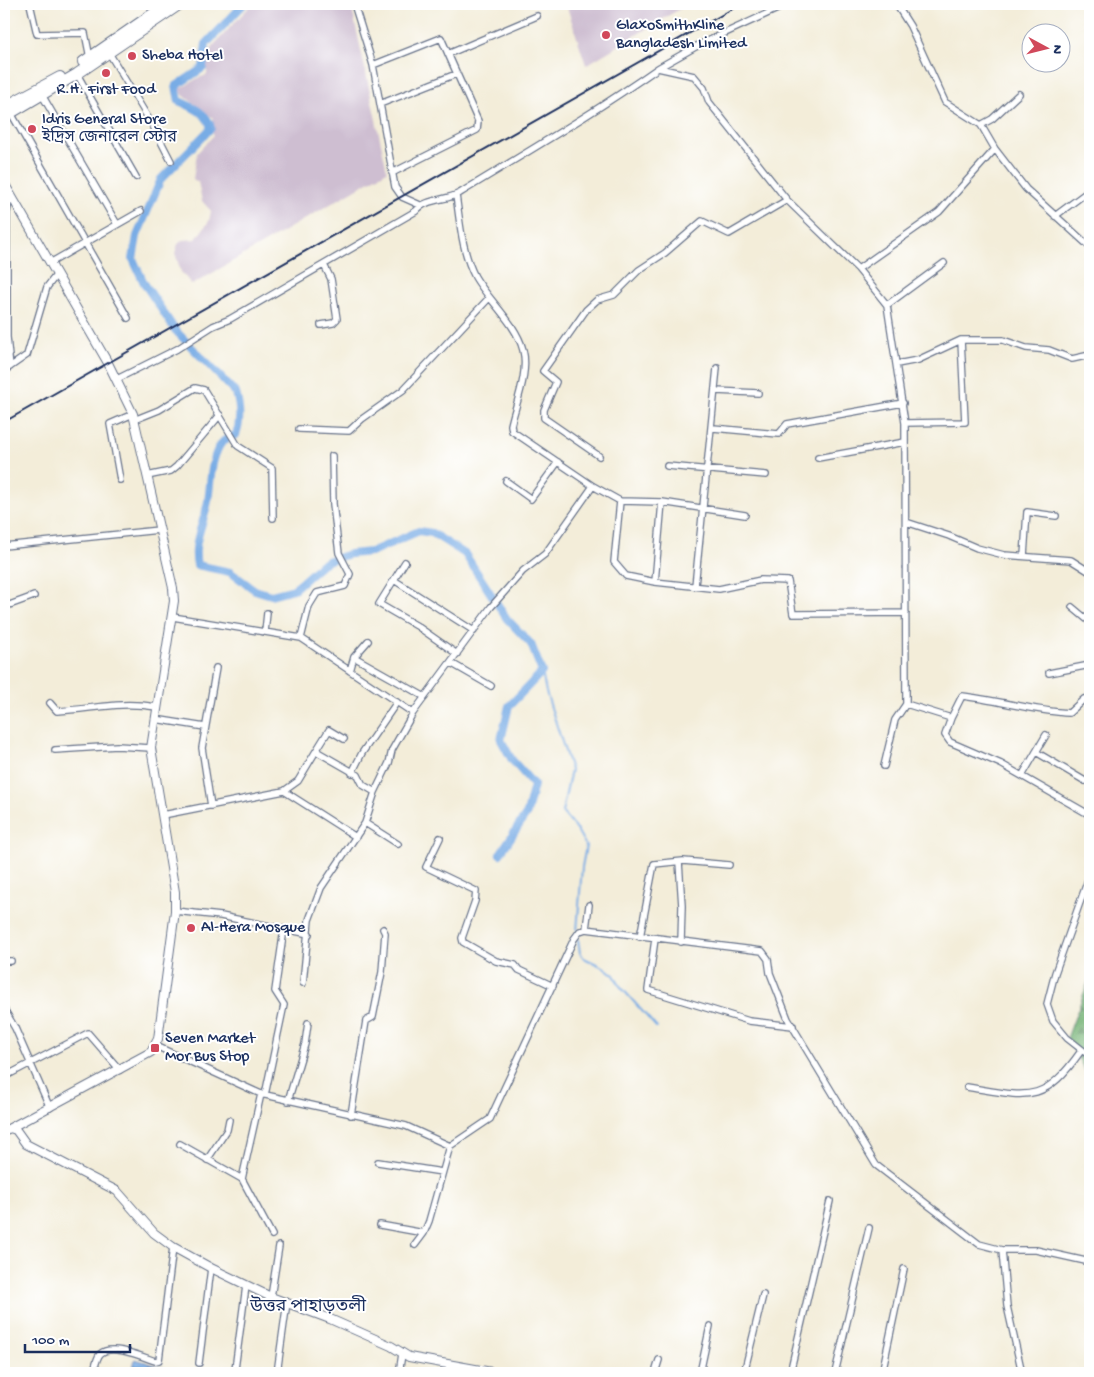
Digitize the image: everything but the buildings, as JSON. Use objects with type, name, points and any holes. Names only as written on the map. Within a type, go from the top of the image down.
[{"type":"highway","points":[[6,112],[169,5]]},
{"type":"highway","points":[[6,112],[42,96],[109,53],[169,5]]},
{"type":"street","points":[[30,4],[37,34],[85,33],[90,58]]},
{"type":"street","points":[[354,4],[373,65],[395,187],[402,196],[420,205]]},
{"type":"street","points":[[117,379],[177,349],[324,265],[416,211],[420,205],[456,195],[620,95],[658,68],[698,46],[788,4]]},
{"type":"street","points":[[896,4],[910,26],[945,102],[982,125],[995,149],[1026,189],[1090,247]]},
{"type":"street","points":[[448,54],[537,16]]},
{"type":"street","points":[[373,65],[439,38],[442,40],[478,121],[477,130],[392,173]]},
{"type":"street","points":[[109,53],[153,126],[171,161]]},
{"type":"street","points":[[658,68],[694,76],[704,88],[709,102],[787,200],[858,269],[887,305],[905,423],[906,704],[895,720],[884,766]]},
{"type":"street","points":[[77,74],[136,177]]},
{"type":"street","points":[[380,104],[456,74]]},
{"type":"street","points":[[982,125],[1019,94]]},
{"type":"street","points":[[42,96],[117,224]]},
{"type":"street","points":[[6,112],[128,318]]},
{"type":"street","points":[[858,269],[939,212],[995,149]]},
{"type":"street","points":[[4,183],[117,379],[134,417],[174,588],[173,617],[155,719],[152,748],[175,892],[175,911],[156,1046],[151,1052],[120,1070],[7,1129]]},
{"type":"street","points":[[1055,216],[1090,190]]},
{"type":"street","points":[[10,194],[7,213],[7,337],[10,367]]},
{"type":"street","points":[[456,195],[465,253],[475,276],[515,332],[523,350],[525,364],[511,425],[512,431],[593,486],[620,501],[662,502],[745,515]]},
{"type":"street","points":[[599,456],[544,418],[544,410],[556,382],[543,371],[572,328],[586,310],[597,300],[614,295],[639,270],[665,253],[702,221],[729,234],[787,200]]},
{"type":"street","points":[[50,262],[141,211]]},
{"type":"street","points":[[887,305],[944,263]]},
{"type":"street","points":[[320,326],[337,319],[331,279],[324,265]]},
{"type":"street","points":[[4,371],[27,355],[47,287],[57,274]]},
{"type":"street","points":[[299,429],[349,431],[362,419],[403,390],[489,298]]},
{"type":"street","points":[[897,364],[918,360],[961,340],[1003,340],[1026,348],[1049,350],[1072,358],[1090,355]]},
{"type":"street","points":[[905,423],[965,422],[961,340]]},
{"type":"street","points":[[695,586],[713,428],[717,368]]},
{"type":"street","points":[[120,480],[110,424],[159,410],[195,388],[200,387],[204,390],[238,446],[272,468],[273,518]]},
{"type":"street","points":[[716,391],[758,393]]},
{"type":"street","points":[[713,428],[779,434],[787,424],[903,403]]},
{"type":"street","points":[[148,476],[171,471],[177,466],[220,415]]},
{"type":"street","points":[[818,458],[905,442]]},
{"type":"street","points":[[301,638],[309,606],[318,593],[345,586],[350,574],[339,553],[333,504],[332,456]]},
{"type":"street","points":[[506,481],[531,499],[558,462]]},
{"type":"street","points":[[667,466],[766,475]]},
{"type":"street","points":[[303,983],[309,920],[321,888],[365,823],[392,750],[413,713],[451,664],[491,607],[523,570],[544,554],[593,486]]},
{"type":"street","points":[[620,501],[614,562],[626,576],[655,582],[719,588],[761,580],[788,581],[793,614],[906,613]]},
{"type":"street","points":[[655,582],[662,502]]},
{"type":"street","points":[[1024,556],[1027,512],[1056,516]]},
{"type":"street","points":[[906,522],[949,536],[977,548],[1004,555],[1071,560],[1090,572]]},
{"type":"street","points":[[4,546],[159,530]]},
{"type":"street","points":[[405,562],[379,604],[417,626],[457,654]]},
{"type":"street","points":[[394,580],[474,631]]},
{"type":"street","points":[[4,607],[34,596]]},
{"type":"street","points":[[1072,607],[1090,622]]},
{"type":"street","points":[[265,632],[267,613]]},
{"type":"street","points":[[173,617],[301,638],[413,713]]},
{"type":"street","points":[[350,671],[354,657],[368,641]]},
{"type":"street","points":[[354,657],[425,697]]},
{"type":"street","points":[[451,664],[491,686]]},
{"type":"street","points":[[1049,673],[1090,664]]},
{"type":"street","points":[[211,806],[202,748],[216,668]]},
{"type":"street","points":[[1090,698],[1084,699],[1069,713],[1046,712],[1023,705],[962,696],[945,735],[950,742],[981,754],[1090,814]]},
{"type":"street","points":[[352,773],[362,753],[397,702]]},
{"type":"street","points":[[50,703],[57,711],[133,703],[157,707]]},
{"type":"street","points":[[906,704],[951,718]]},
{"type":"street","points":[[155,719],[205,727]]},
{"type":"street","points":[[163,814],[284,791],[298,781],[329,730],[344,739]]},
{"type":"street","points":[[1022,776],[1046,735]]},
{"type":"street","points":[[55,750],[116,746],[152,748]]},
{"type":"street","points":[[316,751],[358,775],[363,785],[375,792]]},
{"type":"street","points":[[1036,752],[1085,781]]},
{"type":"street","points":[[284,791],[356,837]]},
{"type":"street","points":[[365,823],[398,844]]},
{"type":"street","points":[[440,838],[426,867],[476,891],[475,901],[462,938],[464,942],[496,961],[515,965],[519,970],[553,986]]},
{"type":"street","points":[[679,862],[682,906],[681,942]]},
{"type":"street","points":[[640,937],[654,864],[679,862],[728,866]]},
{"type":"street","points":[[1090,874],[1055,973],[1047,1004],[1053,1021],[1081,1051],[1090,1056]]},
{"type":"street","points":[[415,1245],[429,1222],[450,1146],[490,1118],[574,939],[583,930],[589,905]]},
{"type":"street","points":[[175,911],[221,916],[309,934]]},
{"type":"street","points":[[242,1179],[284,1005],[275,991],[284,929]]},
{"type":"street","points":[[351,1115],[366,1021],[372,1017],[382,972],[385,933],[383,929]]},
{"type":"street","points":[[583,930],[762,951],[767,956],[770,973],[793,1026],[876,1166],[979,1244],[1002,1250],[1036,1250],[1090,1262]]},
{"type":"street","points":[[655,939],[648,990],[749,1020],[793,1026]]},
{"type":"street","points":[[4,960],[11,961]]},
{"type":"street","points":[[4,1009],[50,1108]]},
{"type":"street","points":[[288,1100],[305,1044],[308,1023]]},
{"type":"street","points":[[4,1077],[88,1033],[120,1070]]},
{"type":"street","points":[[156,1046],[263,1095],[406,1126],[450,1146]]},
{"type":"street","points":[[967,1087],[1028,1096],[1049,1088],[1065,1072],[1081,1051]]},
{"type":"street","points":[[207,1160],[227,1130],[229,1120]]},
{"type":"street","points":[[7,1129],[16,1130],[26,1144],[117,1191],[154,1233],[173,1247],[246,1286],[356,1330],[391,1346],[402,1354],[468,1371],[497,1373]]},
{"type":"street","points":[[180,1144],[242,1179],[272,1235]]},
{"type":"street","points":[[378,1162],[442,1172]]},
{"type":"street","points":[[790,1373],[830,1200]]},
{"type":"street","points":[[380,1225],[424,1233]]},
{"type":"street","points":[[835,1373],[869,1228]]},
{"type":"street","points":[[271,1297],[278,1246]]},
{"type":"street","points":[[93,1373],[100,1354],[106,1351],[128,1351],[155,1361],[160,1360],[173,1247]]},
{"type":"street","points":[[1002,1250],[1007,1306],[1022,1373]]},
{"type":"street","points":[[199,1362],[211,1268]]},
{"type":"street","points":[[882,1373],[904,1269]]},
{"type":"street","points":[[235,1369],[246,1286]]},
{"type":"street","points":[[744,1373],[763,1294]]},
{"type":"street","points":[[277,1373],[286,1302]]},
{"type":"street","points":[[700,1373],[710,1326]]},
{"type":"street","points":[[402,1354],[400,1367],[404,1373]]},
{"type":"street","points":[[655,1373],[658,1360]]},
{"type":"shaded area","points":[[252,4],[351,4],[387,171],[192,285],[181,272],[175,253],[178,244],[183,240],[196,239],[209,221],[211,211],[202,201],[198,182],[193,179],[197,153],[213,136],[213,118],[183,95],[180,89],[207,75],[207,62],[212,47]]},
{"type":"shaded area","name":"GlaxoSmithKline Bangladesh Limited","points":[[566,4],[688,4],[586,65]]},
{"type":"green space","points":[[1090,977],[1090,1080],[1067,1038]]},
{"type":"water","points":[[135,1359],[183,1373],[132,1373]]},
{"type":"waterway","points":[[244,4],[206,44],[203,68],[176,86],[179,101],[203,114],[211,128],[161,179],[137,236],[133,259],[144,283],[175,330],[236,393],[239,409],[238,430],[236,435],[227,438],[222,443],[213,465],[208,501],[197,540],[197,565],[230,572],[255,590],[271,595],[294,589],[322,564],[330,560],[350,554],[371,552],[419,531],[432,533],[465,554],[507,619],[531,644],[542,672],[509,706],[501,740],[512,760],[534,785],[527,813],[500,854]]},
{"type":"waterway","points":[[542,672],[546,692],[571,770],[562,812],[577,830],[586,846],[582,867],[577,931]]},
{"type":"waterway","points":[[578,939],[580,953],[584,958],[605,968],[614,975],[620,986],[657,1028]]},
{"type":"railway","points":[[4,422],[741,4]]},
{"type":"place","name":"GlaxoSmithKline Bangladesh Limited","points":[[606,35]]},
{"type":"place","name":"Sheba Hotel","points":[[132,56]]},
{"type":"place","name":"R.H. First Food","points":[[106,73]]},
{"type":"place","name":"Idris General Store ইদ্রিস জেনারেল স্টোর","points":[[32,129]]},
{"type":"place","name":"Al-Hera Mosque","points":[[191,928]]},
{"type":"place","name":"Seven Market Mor Bus Stop","points":[[155,1048]]},
{"type":"district","name":"উত্তর পাহাড়তলী","points":[[308,1307]]}]
